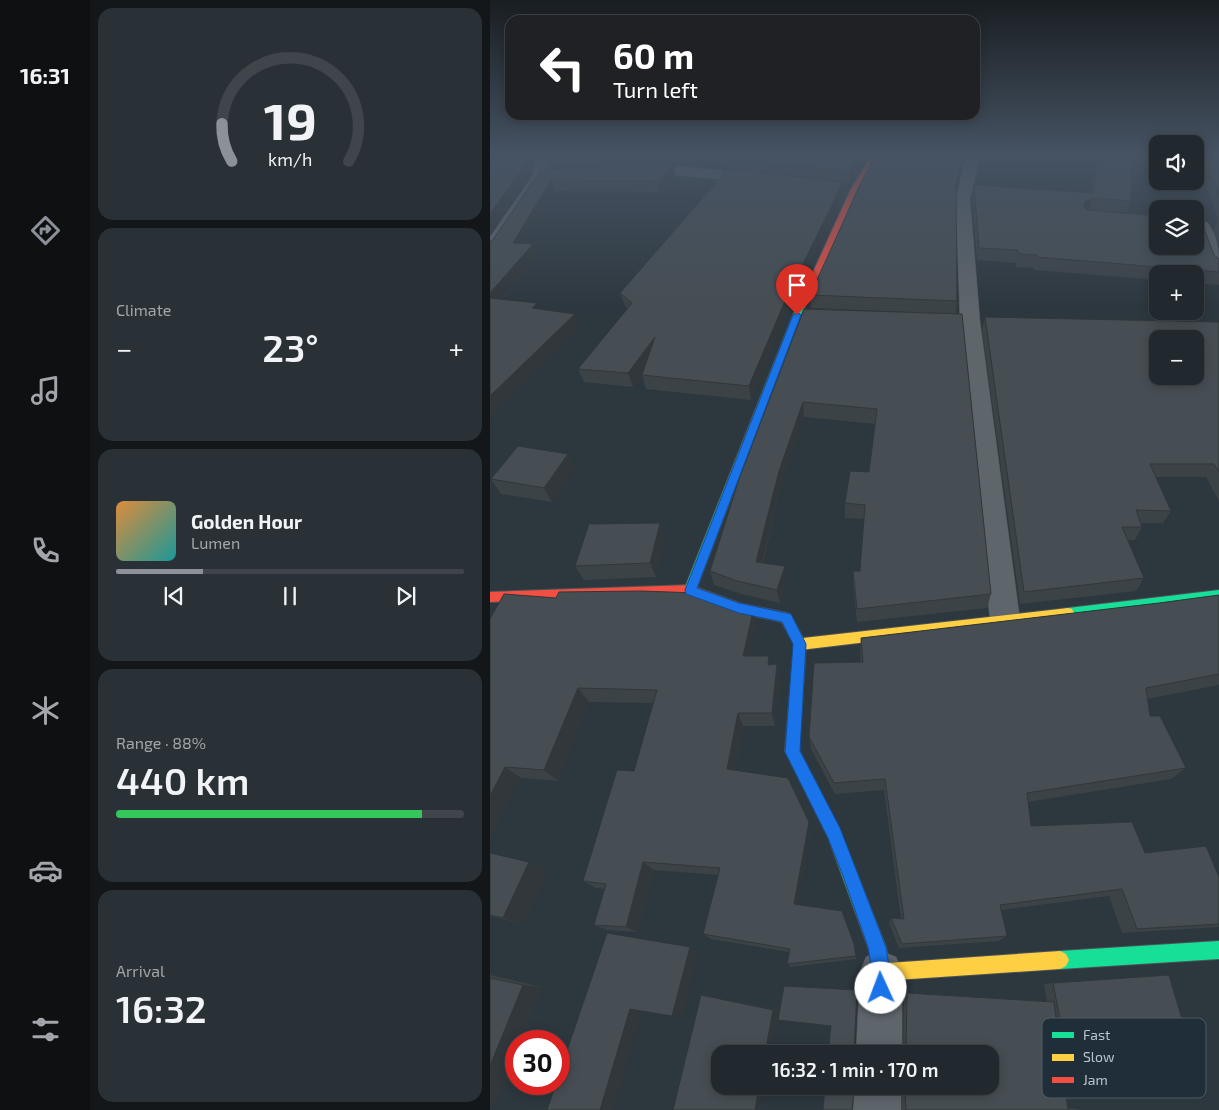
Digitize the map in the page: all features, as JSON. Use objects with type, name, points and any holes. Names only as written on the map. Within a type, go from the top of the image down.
[{"type":"street","points":[[490,249],[522,205]]},
{"type":"street","points":[[690,590],[842,205]]},
{"type":"street","points":[[963,205],[970,322],[1005,620]]},
{"type":"street","points":[[1206,226],[1219,266]]},
{"type":"street","points":[[797,315],[816,316]]},
{"type":"street","points":[[490,597],[690,590],[739,608],[786,618],[800,644],[792,752],[838,842],[877,947],[881,972],[879,1045]]},
{"type":"street","points":[[800,644],[1219,595]]},
{"type":"street","points":[[881,972],[1219,950]]},
{"type":"street","points":[[877,1110],[878,1095]]},
{"type":"building","points":[[490,205],[497,205],[490,214]]},
{"type":"building","points":[[517,205],[536,205],[513,243],[533,244],[490,293],[490,241],[492,241]]},
{"type":"building","points":[[697,205],[832,205],[785,301],[749,386],[642,375],[655,337],[628,373],[578,369],[632,303],[620,293]]},
{"type":"building","points":[[851,205],[956,205],[957,301],[810,295]]},
{"type":"building","points":[[976,205],[1084,205],[1087,210],[1149,215],[1149,255],[1204,255],[1204,228],[1214,255],[1219,259],[1219,272],[1204,271],[1204,265],[1149,266],[1037,257],[1037,255],[1019,254],[1018,250],[979,248]]},
{"type":"building","points":[[490,298],[537,303],[532,308],[575,314],[490,396]]},
{"type":"building","points":[[804,309],[962,314],[991,594],[857,609],[853,571],[860,571],[865,505],[845,503],[850,471],[869,472],[877,409],[803,402],[779,471],[756,562],[785,566],[777,590],[737,581],[710,571],[739,479]]},
{"type":"building","points":[[985,317],[1219,322],[1219,472],[1214,464],[1150,464],[1171,511],[1136,510],[1142,527],[1122,527],[1144,578],[1024,592]]},
{"type":"building","points":[[518,446],[568,454],[544,488],[491,479]]},
{"type":"building","points":[[660,523],[650,563],[575,566],[589,524]]},
{"type":"building","points":[[641,591],[697,593],[753,611],[743,656],[769,656],[768,665],[777,664],[772,713],[738,713],[727,769],[788,778],[809,822],[794,904],[842,911],[854,944],[856,956],[787,964],[790,949],[703,934],[720,868],[643,862],[626,927],[594,925],[606,884],[583,881],[617,770],[634,771],[657,690],[578,688],[544,770],[505,767],[490,796],[490,619],[504,594],[556,598],[559,592]]},
{"type":"building","points":[[1219,595],[1219,674],[1146,688],[1150,716],[1160,716],[1186,768],[1027,793],[1031,826],[1132,822],[1145,853],[1206,846],[1219,877],[1219,924],[1137,929],[1122,889],[1000,905],[1007,936],[902,944],[891,918],[904,919],[885,779],[834,783],[809,737],[814,663],[863,662],[861,638]]},
{"type":"building","points":[[490,853],[529,862],[503,918],[490,915]]},
{"type":"building","points":[[607,933],[690,947],[672,1016],[630,1009],[600,1110],[547,1110],[552,1095],[570,1095],[570,1042]]},
{"type":"building","points":[[1169,975],[1182,1018],[1060,1018],[1053,983]]},
{"type":"building","points":[[490,978],[523,985],[490,1066]]},
{"type":"building","points":[[784,986],[857,990],[854,1045],[829,1045],[831,1026],[778,1020]]},
{"type":"building","points":[[907,993],[1054,1002],[1056,1018],[1042,1018],[1042,1098],[1066,1098],[1068,1110],[906,1110],[905,1095],[999,1095],[999,1045],[906,1045]]},
{"type":"building","points":[[701,995],[773,1010],[767,1045],[711,1045],[711,1095],[758,1095],[755,1110],[673,1110]]},
{"type":"building","points":[[824,1095],[853,1095],[852,1110],[823,1110]]},
{"type":"traffic: fast","points":[[690,590],[797,315],[812,283]]},
{"type":"traffic: fast","points":[[1068,613],[1219,595]]},
{"type":"traffic: fast","points":[[800,644],[792,751],[834,833],[877,947],[879,957]]},
{"type":"traffic: fast","points":[[1060,960],[1219,950]]},
{"type":"traffic: slow","points":[[782,617],[786,618],[800,644],[1068,613]]},
{"type":"traffic: slow","points":[[879,957],[881,972],[1060,960]]},
{"type":"traffic: jam","points":[[812,283],[847,205]]},
{"type":"traffic: jam","points":[[490,597],[690,590],[739,608],[782,617]]},
{"type":"route","points":[[797,315],[690,590],[739,608],[786,618],[800,644],[792,752],[834,833],[851,876],[877,947],[881,972],[881,988]]}]
